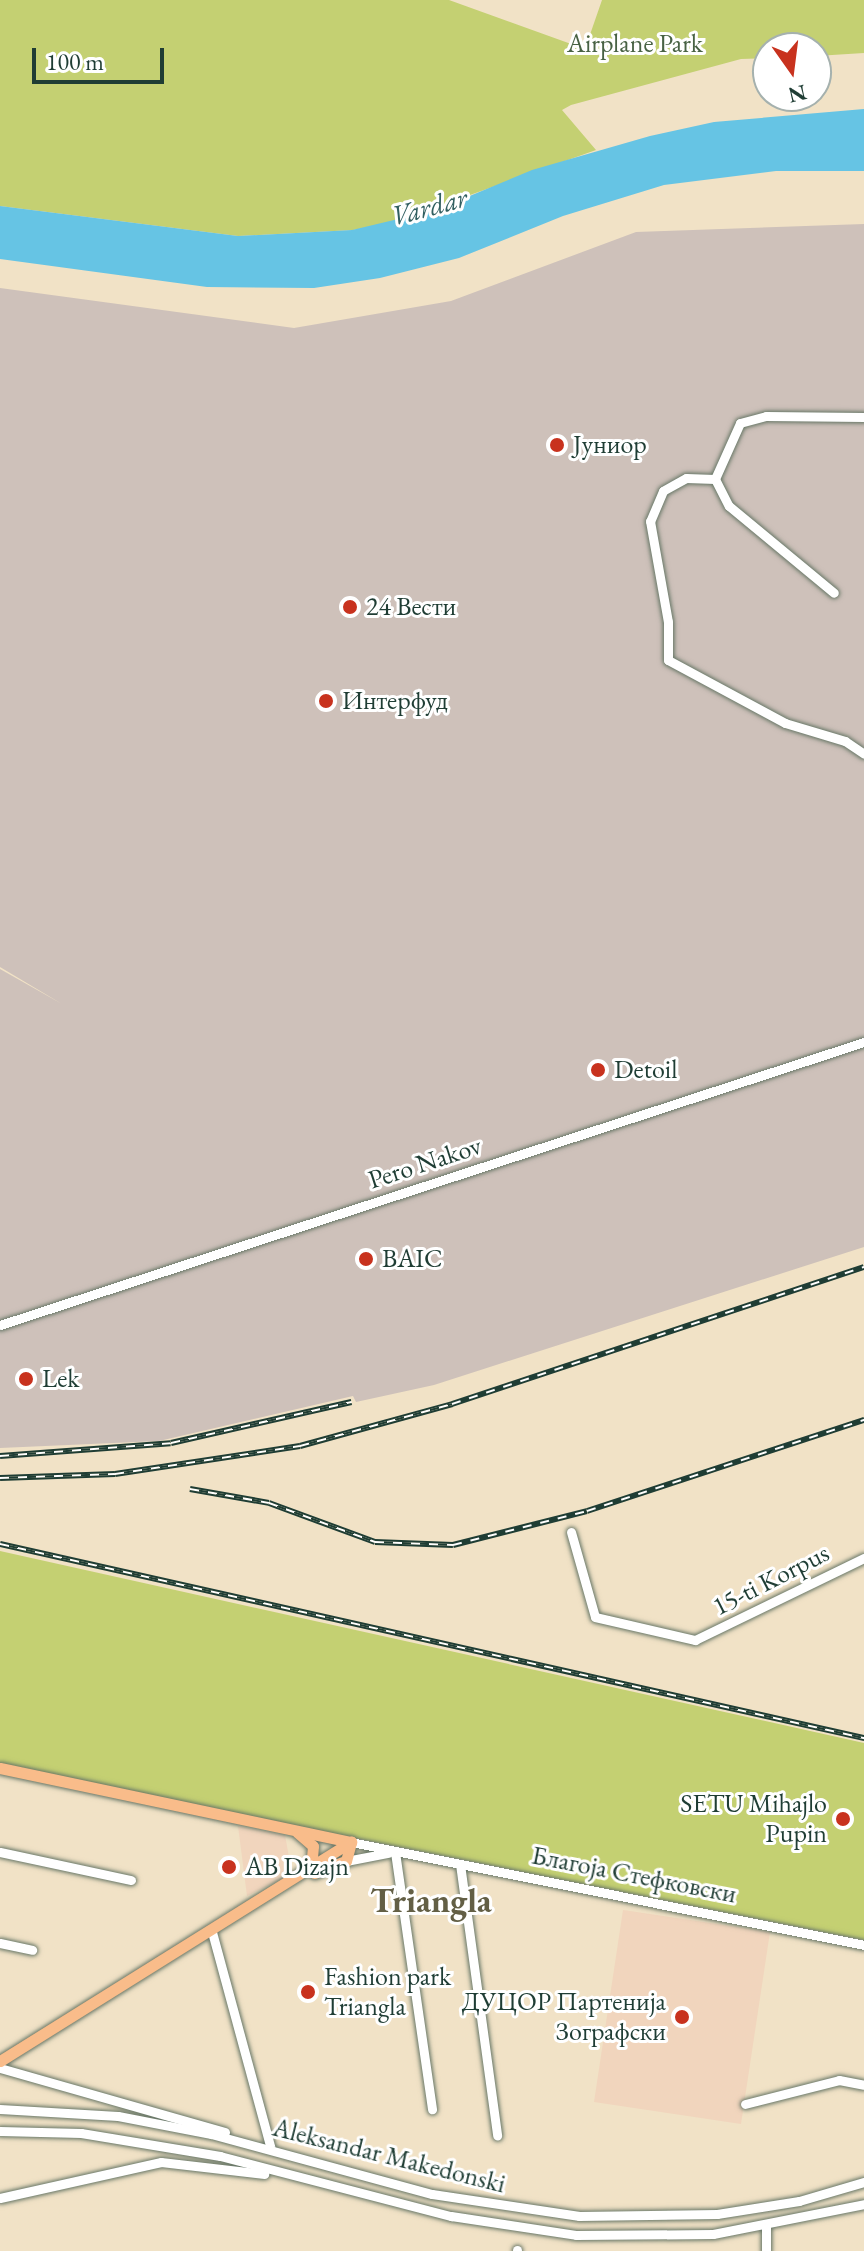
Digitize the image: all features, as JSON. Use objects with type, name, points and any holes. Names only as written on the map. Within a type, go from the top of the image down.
[{"type":"main road","name":"Благоја Стефковски","points":[[0,1768],[351,1842]]},
{"type":"main road","points":[[294,1830],[313,1846],[311,1870]]},
{"type":"main road","points":[[298,1880],[346,1861],[352,1856],[351,1842]]},
{"type":"main road","points":[[0,2061],[298,1880],[351,1842]]},
{"type":"street","points":[[715,479],[740,423],[752,418],[864,417]]},
{"type":"street","points":[[715,479],[686,478],[654,503],[652,545],[668,622],[668,660],[785,723],[845,741],[864,754]]},
{"type":"street","points":[[715,479],[729,506],[834,593]]},
{"type":"street","name":"Pero Nakov","points":[[0,1325],[864,1042]]},
{"type":"street","name":"15-ti Korpus","points":[[571,1532],[595,1617],[695,1640],[864,1558]]},
{"type":"street","name":"Благоја Стефковски","points":[[351,1842],[864,1945]]},
{"type":"street","points":[[0,1852],[131,1880]]},
{"type":"street","points":[[346,1861],[395,1852],[432,2109]]},
{"type":"street","points":[[460,1864],[497,2135]]},
{"type":"street","points":[[212,1932],[270,2146]]},
{"type":"street","points":[[0,1943],[32,1950]]},
{"type":"street","points":[[0,2068],[342,2169]]},
{"type":"street","points":[[745,2104],[839,2080],[864,2085]]},
{"type":"street","name":"Aleksandar Makedonski","points":[[0,2109],[118,2116],[211,2134],[432,2194],[525,2211],[632,2218],[717,2214],[799,2201],[864,2182]]},
{"type":"street","name":"Aleksandar Makedonski","points":[[0,2131],[81,2133],[191,2151],[451,2216],[576,2235],[679,2236],[766,2227],[864,2204]]},
{"type":"street","points":[[0,2198],[161,2162],[342,2191]]},
{"type":"street","points":[[766,2227],[766,2251]]},
{"type":"shaded area","points":[[864,224],[864,1247],[434,1385],[356,1402],[353,1396],[159,1441],[0,1448],[0,969],[62,1004],[0,967],[0,288],[294,328],[451,301],[636,232]]},
{"type":"shaded area","points":[[238,1826],[285,1835],[292,1874],[247,1896]]},
{"type":"shaded area","name":"ДУЦОР Партенија Зографски","points":[[623,1910],[770,1932],[741,2124],[594,2102]]},
{"type":"green space","name":"Airplane Park","points":[[0,0],[449,0],[585,49],[602,0],[864,0],[864,53],[832,55],[832,32],[752,32],[752,59],[741,59],[562,110],[596,150],[394,222],[353,230],[238,236],[0,206]]},
{"type":"green space","points":[[0,1551],[864,1743],[864,1940],[0,1767]]},
{"type":"water","points":[[864,109],[864,171],[776,171],[664,185],[563,216],[459,258],[380,278],[314,288],[207,287],[0,259],[0,206],[238,236],[352,230],[436,210],[532,170],[650,136],[714,122]]},
{"type":"railway","points":[[0,1478],[115,1474],[300,1446],[452,1404],[864,1267]]},
{"type":"railway","points":[[0,1456],[171,1443],[351,1402]]},
{"type":"railway","points":[[190,1489],[269,1503],[375,1542],[453,1545],[587,1511],[864,1420]]},
{"type":"railway","points":[[0,1544],[864,1738]]},
{"type":"place","name":"Јуниор","points":[[557,445]]},
{"type":"place","name":"24 Вести","points":[[350,607]]},
{"type":"place","name":"Интерфуд","points":[[326,701]]},
{"type":"place","name":"Detoil","points":[[598,1070]]},
{"type":"place","name":"BAIC","points":[[366,1259]]},
{"type":"place","name":"Lek","points":[[26,1379]]},
{"type":"place","name":"SETU Mihajlo Pupin","points":[[843,1819]]},
{"type":"place","name":"AB Dizajn","points":[[229,1867]]},
{"type":"place","name":"Fashion park Triangla","points":[[308,1992]]},
{"type":"place","name":"ДУЦОР Партенија Зографски","points":[[682,2017]]},
{"type":"district","name":"Triangla","points":[[431,1901]]},
{"type":"water label","name":"Vardar","points":[[429,206]]}]
